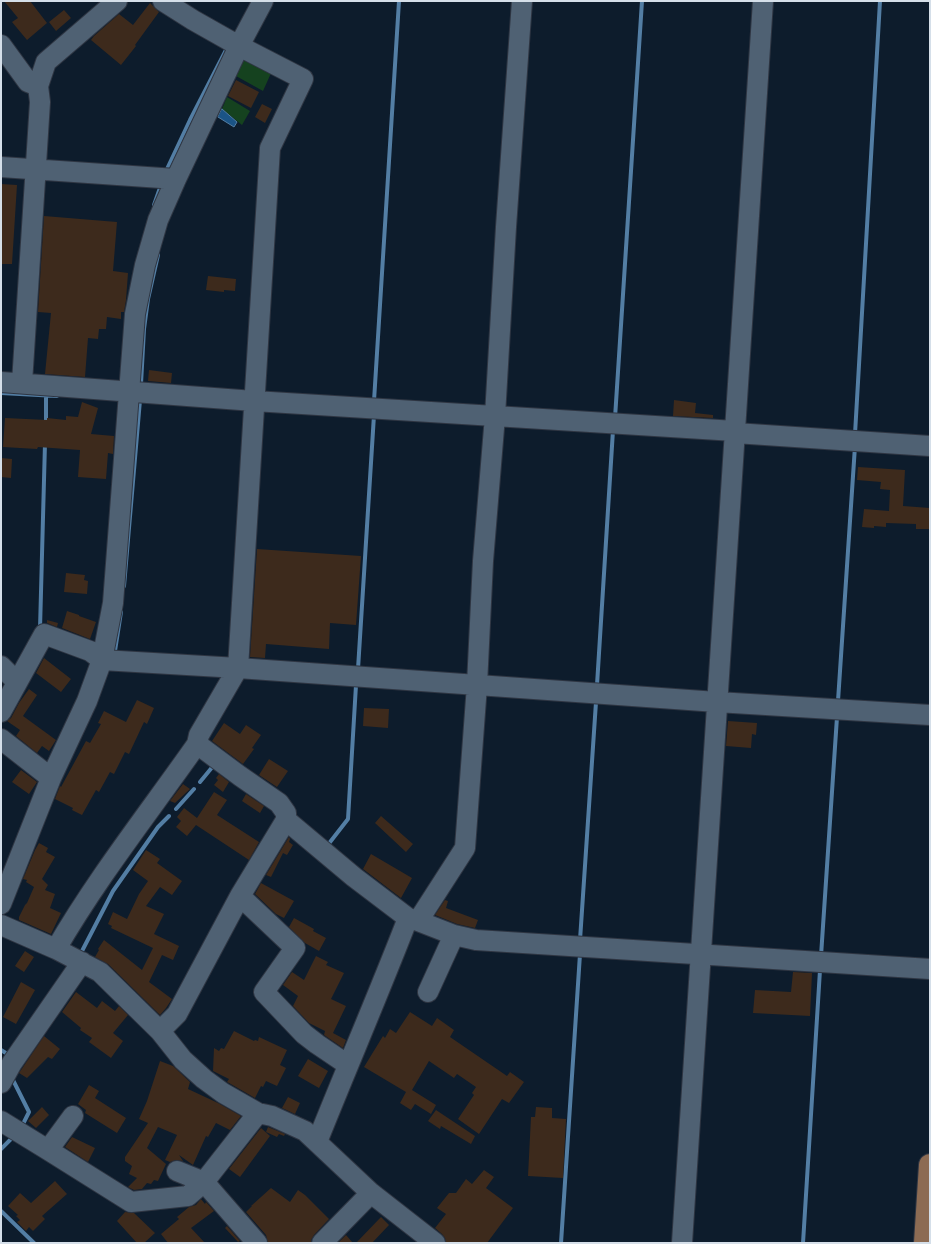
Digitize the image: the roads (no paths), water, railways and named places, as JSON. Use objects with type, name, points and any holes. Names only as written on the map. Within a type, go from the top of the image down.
[{"type":"main road","points":[[925,1243],[930,1165]]},
{"type":"street","points":[[22,383],[40,102],[38,86],[46,62],[117,1]]},
{"type":"street","points":[[56,949],[72,921],[98,882],[197,744],[199,735],[238,668],[270,148],[303,79],[239,46],[163,1]]},
{"type":"street","points":[[1,904],[51,778],[87,701],[102,660],[113,603],[135,314],[145,265],[158,220],[239,46],[262,1]]},
{"type":"street","points":[[317,1142],[384,981],[413,920],[465,848],[477,685],[483,561],[495,422],[506,219],[522,1]]},
{"type":"street","points":[[682,1243],[763,1]]},
{"type":"street","points":[[1,45],[28,82],[38,86]]},
{"type":"street","points":[[1,167],[176,180]]},
{"type":"street","points":[[1,382],[130,391],[254,406],[495,422],[930,446]]},
{"type":"street","points":[[1,712],[44,634],[90,651],[102,660],[930,715]]},
{"type":"street","points":[[1,666],[17,682]]},
{"type":"street","points":[[1,739],[51,778]]},
{"type":"street","points":[[160,1031],[177,1014],[240,896],[286,820],[286,812],[279,803],[197,744]]},
{"type":"street","points":[[286,820],[354,877],[413,920],[454,935],[476,940],[930,969]]},
{"type":"street","points":[[240,896],[295,948],[264,992],[304,1034],[348,1065]]},
{"type":"street","points":[[1,925],[56,949],[100,972],[160,1031],[183,1060],[204,1079],[223,1093],[258,1113],[272,1116],[305,1131],[371,1193],[435,1243]]},
{"type":"street","points":[[428,992],[454,935]]},
{"type":"street","points":[[1,1083],[6,1072],[82,962]]},
{"type":"street","points":[[1,1121],[131,1202],[188,1196],[204,1182],[258,1113]]},
{"type":"street","points":[[48,1150],[73,1116]]},
{"type":"street","points":[[177,1172],[204,1182],[257,1243]]},
{"type":"street","points":[[322,1243],[371,1193]]},
{"type":"water","points":[[222,109],[237,122],[234,127],[218,117]]},
{"type":"waterway","points":[[374,401],[399,1]]},
{"type":"waterway","points":[[615,418],[642,1]]},
{"type":"waterway","points":[[855,434],[880,1]]},
{"type":"waterway","points":[[167,169],[227,48]]},
{"type":"waterway","points":[[154,205],[161,185]]},
{"type":"waterway","points":[[141,384],[144,329],[148,299],[158,255]]},
{"type":"waterway","points":[[1,393],[57,396]]},
{"type":"waterway","points":[[46,396],[46,425]]},
{"type":"waterway","points":[[124,586],[140,400],[143,401]]},
{"type":"waterway","points":[[358,669],[374,415]]},
{"type":"waterway","points":[[597,685],[613,430]]},
{"type":"waterway","points":[[40,629],[45,443]]},
{"type":"waterway","points":[[838,701],[855,446]]},
{"type":"waterway","points":[[115,651],[121,612]]},
{"type":"waterway","points":[[327,846],[348,819],[356,685]]},
{"type":"waterway","points":[[580,940],[596,702]]},
{"type":"waterway","points":[[821,956],[837,717]]},
{"type":"waterway","points":[[200,782],[214,765]]},
{"type":"waterway","points":[[176,809],[194,789]]},
{"type":"waterway","points":[[81,953],[113,891],[158,827],[169,816]]},
{"type":"waterway","points":[[561,1243],[580,954]]},
{"type":"waterway","points":[[803,1243],[820,970]]},
{"type":"waterway","points":[[1,1050],[9,1055],[9,1057]]},
{"type":"waterway","points":[[12,1078],[29,1112],[22,1126]]},
{"type":"waterway","points":[[1,1149],[11,1139]]},
{"type":"waterway","points":[[1,1211],[34,1243]]}]
